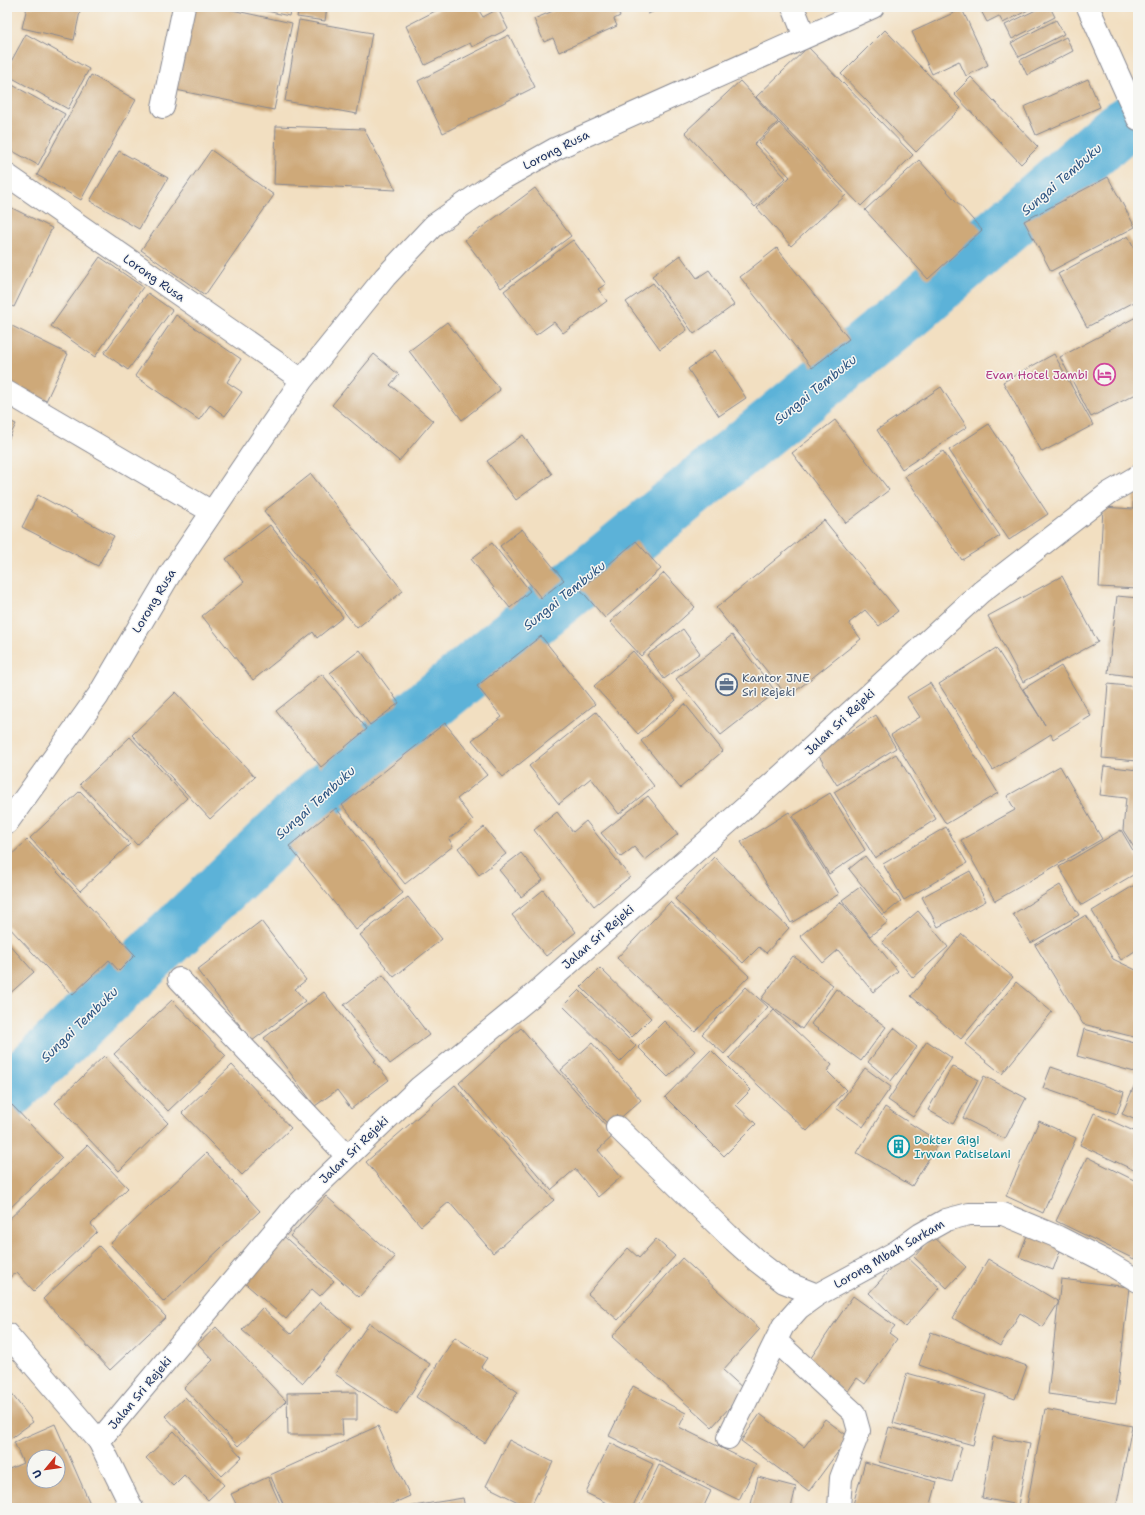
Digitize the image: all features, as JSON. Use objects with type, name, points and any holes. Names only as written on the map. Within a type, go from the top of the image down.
[{"type":"street","points":[[163,107],[184,7]]},
{"type":"street","points":[[793,7],[805,37]]},
{"type":"street","name":"Lorong Rusa","points":[[7,823],[98,696],[170,574],[302,380],[385,277],[434,225],[486,189],[555,149],[873,7]]},
{"type":"street","points":[[1088,7],[1138,119]]},
{"type":"street","name":"Lorong Rusa","points":[[7,175],[302,380]]},
{"type":"street","points":[[7,392],[212,512]]},
{"type":"street","name":"Jalan Sri Rejeki","points":[[99,1441],[293,1209],[420,1087],[532,996],[782,775],[981,592],[1109,493],[1138,476]]},
{"type":"street","points":[[179,979],[347,1156]]},
{"type":"street","points":[[617,1127],[728,1235],[757,1261],[784,1282],[817,1295]]},
{"type":"street","name":"Lorong Mbah Sarkam","points":[[728,1438],[783,1326],[799,1308],[817,1295],[896,1252],[921,1234],[946,1220],[969,1214],[1003,1214],[1058,1237],[1105,1261],[1138,1281]]},
{"type":"street","points":[[7,1334],[99,1441],[132,1508]]},
{"type":"street","points":[[776,1341],[854,1413],[859,1431],[841,1478],[839,1508]]},
{"type":"building","points":[[27,7],[81,7],[74,40],[22,28]]},
{"type":"building","points":[[192,7],[218,7],[292,23],[274,110],[176,90]]},
{"type":"building","points":[[249,7],[291,7],[289,16]]},
{"type":"building","points":[[299,7],[327,7],[325,21],[297,17]]},
{"type":"building","points":[[443,7],[483,7],[478,9],[483,17],[498,9],[508,29],[472,47],[470,43],[425,65],[406,26]]},
{"type":"building","points":[[551,7],[616,7],[620,16],[614,19],[617,26],[559,52],[553,38],[544,42],[534,19],[553,11]]},
{"type":"building","points":[[645,7],[664,7],[648,14]]},
{"type":"building","points":[[979,7],[1034,7],[1003,23],[999,16],[987,22]]},
{"type":"building","points":[[1042,7],[1050,7],[1055,17],[1012,39],[1005,25]]},
{"type":"building","points":[[962,9],[988,65],[966,76],[959,61],[932,74],[912,32]]},
{"type":"building","points":[[299,20],[372,33],[357,114],[285,101]]},
{"type":"building","points":[[1056,20],[1064,34],[1019,57],[1011,43]]},
{"type":"building","points":[[885,30],[961,108],[916,152],[841,74]]},
{"type":"building","points":[[26,34],[89,69],[68,109],[7,75],[7,69]]},
{"type":"building","points":[[509,35],[535,87],[443,133],[418,81]]},
{"type":"building","points":[[1066,37],[1073,51],[1027,75],[1020,60]]},
{"type":"building","points":[[808,47],[913,155],[861,206],[756,97]]},
{"type":"building","points":[[91,75],[136,100],[81,200],[37,175]]},
{"type":"building","points":[[971,77],[1038,147],[1021,164],[954,94]]},
{"type":"building","points":[[1088,79],[1100,107],[1036,135],[1024,107]]},
{"type":"building","points":[[740,81],[778,122],[754,144],[786,178],[755,207],[685,132]]},
{"type":"building","points":[[7,82],[65,114],[38,165],[7,148]]},
{"type":"building","points":[[779,123],[846,195],[791,246],[757,208],[790,177],[758,143]]},
{"type":"building","points":[[276,126],[364,129],[396,190],[274,184]]},
{"type":"building","points":[[211,150],[274,195],[205,295],[141,250]]},
{"type":"building","points":[[119,151],[168,178],[139,229],[90,201]]},
{"type":"building","points":[[919,160],[982,230],[928,279],[865,210]]},
{"type":"building","points":[[1108,177],[1135,227],[1051,271],[1024,221]]},
{"type":"building","points":[[535,188],[571,236],[501,288],[465,240]]},
{"type":"building","points":[[10,207],[52,228],[14,307],[7,304],[7,213]]},
{"type":"building","points":[[1128,236],[1138,255],[1138,300],[1087,327],[1058,274]]},
{"type":"building","points":[[573,240],[606,284],[598,289],[607,301],[563,333],[554,322],[536,335],[504,291]]},
{"type":"building","points":[[777,248],[849,339],[812,368],[740,277]]},
{"type":"building","points":[[680,255],[697,278],[709,270],[734,305],[694,334],[652,276]]},
{"type":"building","points":[[100,257],[143,287],[95,357],[51,326]]},
{"type":"building","points":[[653,283],[687,330],[660,349],[626,302]]},
{"type":"building","points":[[148,293],[172,310],[128,370],[104,353]]},
{"type":"building","points":[[176,315],[241,359],[227,382],[242,392],[225,416],[210,405],[199,420],[135,376]]},
{"type":"building","name":"Evan Hotel Jambi","points":[[1138,316],[1138,393],[1091,417],[1060,357]]},
{"type":"building","points":[[7,318],[10,319],[8,324],[68,354],[46,401],[7,382]]},
{"type":"building","points":[[447,322],[500,390],[462,420],[409,351]]},
{"type":"building","points":[[715,350],[746,398],[719,416],[688,369]]},
{"type":"building","points":[[374,354],[399,375],[390,385],[433,421],[399,461],[332,405]]},
{"type":"building","points":[[1054,354],[1093,425],[1042,452],[1003,382]]},
{"type":"building","points":[[941,387],[967,427],[902,469],[877,430]]},
{"type":"building","points":[[7,420],[16,424],[7,442]]},
{"type":"building","points":[[835,420],[889,490],[846,523],[792,453]]},
{"type":"building","points":[[989,424],[1048,514],[1009,540],[949,450]]},
{"type":"building","points":[[523,435],[552,474],[516,500],[487,461]]},
{"type":"building","points":[[943,451],[1000,536],[962,560],[905,476]]},
{"type":"building","points":[[311,474],[403,591],[357,628],[264,511]]},
{"type":"building","points":[[1134,483],[1138,484],[1138,589],[1099,587],[1103,507],[1133,509]]},
{"type":"building","points":[[38,495],[114,536],[98,566],[22,527]]},
{"type":"building","points":[[824,520],[898,611],[879,626],[865,610],[849,623],[861,639],[788,697],[716,608]]},
{"type":"building","points":[[270,525],[343,617],[317,638],[313,632],[253,680],[202,616],[244,582],[226,559]]},
{"type":"building","points":[[522,529],[564,580],[541,598],[500,546]]},
{"type":"building","points":[[636,541],[661,569],[605,618],[580,589]]},
{"type":"building","points":[[492,543],[530,591],[510,608],[471,559]]},
{"type":"building","points":[[664,573],[695,607],[641,656],[610,622]]},
{"type":"building","points":[[1062,576],[1098,642],[1023,682],[988,616]]},
{"type":"building","points":[[1117,596],[1138,598],[1138,677],[1108,673]]},
{"type":"building","points":[[683,629],[700,653],[664,679],[647,655]]},
{"type":"building","name":"Kantor JNE Sri Rejeki","points":[[732,635],[776,692],[721,735],[676,679]]},
{"type":"building","points":[[541,636],[595,704],[503,777],[472,740],[502,717],[477,686]]},
{"type":"building","points":[[996,648],[1045,725],[1023,689],[1061,666],[1091,716],[1053,739],[1051,734],[993,770],[939,684]]},
{"type":"building","points":[[360,650],[399,703],[370,725],[330,673]]},
{"type":"building","points":[[633,651],[676,700],[638,734],[594,686]]},
{"type":"building","points":[[322,674],[367,729],[321,767],[276,711]]},
{"type":"building","points":[[930,683],[998,793],[946,824],[891,735],[920,717],[907,697]]},
{"type":"building","points":[[1108,684],[1138,687],[1138,761],[1102,758]]},
{"type":"building","points":[[176,692],[255,777],[210,819],[132,735]]},
{"type":"building","points":[[685,704],[723,751],[680,788],[641,741]]},
{"type":"building","points":[[596,712],[654,786],[619,814],[591,778],[559,804],[529,766]]},
{"type":"building","points":[[876,715],[896,748],[837,785],[817,753]]},
{"type":"building","points":[[445,723],[487,775],[457,799],[473,820],[449,839],[453,846],[405,884],[342,805]]},
{"type":"building","points":[[130,737],[187,798],[137,845],[80,784]]},
{"type":"building","points":[[896,754],[936,819],[875,858],[834,792]]},
{"type":"building","points":[[1060,766],[1102,839],[995,901],[961,840],[1015,810],[1007,796]]},
{"type":"building","points":[[1104,766],[1138,770],[1138,854],[1123,830],[1126,798],[1100,795]]},
{"type":"building","points":[[80,791],[130,844],[80,891],[30,838]]},
{"type":"building","points":[[830,793],[865,850],[829,874],[793,816]]},
{"type":"building","points":[[648,796],[678,834],[645,860],[634,847],[621,857],[601,833]]},
{"type":"building","points":[[336,808],[403,893],[356,930],[289,846]]},
{"type":"building","points":[[557,812],[573,832],[586,821],[630,877],[594,906],[534,830]]},
{"type":"building","points":[[789,812],[839,894],[791,923],[741,842]]},
{"type":"building","points":[[484,827],[506,854],[479,875],[458,848]]},
{"type":"building","points":[[946,827],[967,863],[904,900],[883,864]]},
{"type":"building","points":[[1121,830],[1138,859],[1138,872],[1082,905],[1059,867]]},
{"type":"building","points":[[27,840],[135,955],[119,971],[109,960],[72,995],[7,925],[7,859]]},
{"type":"building","points":[[521,853],[543,880],[521,897],[499,870]]},
{"type":"building","points":[[865,856],[901,901],[885,914],[849,869]]},
{"type":"building","points":[[714,857],[789,928],[766,953],[759,947],[743,963],[675,899]]},
{"type":"building","points":[[970,871],[986,901],[938,927],[922,897]]},
{"type":"building","points":[[1138,883],[1138,949],[1121,960],[1092,911]]},
{"type":"building","points":[[1060,885],[1079,915],[1031,943],[1013,914]]},
{"type":"building","points":[[860,887],[888,922],[870,936],[842,900]]},
{"type":"building","points":[[543,890],[576,932],[546,956],[512,915]]},
{"type":"building","points":[[408,897],[442,939],[394,977],[360,935]]},
{"type":"building","points":[[670,902],[749,976],[695,1032],[617,958]]},
{"type":"building","points":[[841,902],[898,971],[873,992],[838,950],[823,963],[800,936]]},
{"type":"building","points":[[918,911],[948,947],[913,978],[882,942]]},
{"type":"building","points":[[1086,915],[1113,959],[1138,971],[1138,1038],[1083,1024],[1035,945]]},
{"type":"building","points":[[261,921],[306,980],[295,989],[305,1001],[252,1041],[197,970]]},
{"type":"building","points":[[962,934],[1013,977],[961,1039],[911,996]]},
{"type":"building","points":[[7,942],[34,972],[7,996]]},
{"type":"building","points":[[793,956],[833,985],[802,1029],[761,999]]},
{"type":"building","points":[[600,968],[651,1018],[632,1037],[581,987]]},
{"type":"building","points":[[383,975],[429,1035],[390,1064],[344,1005]]},
{"type":"building","points":[[1016,982],[1052,1012],[1002,1074],[965,1044]]},
{"type":"building","points":[[746,987],[768,1007],[724,1054],[702,1034]]},
{"type":"building","points":[[836,989],[886,1027],[861,1061],[811,1024]]},
{"type":"building","points":[[579,990],[636,1046],[620,1062],[563,1006]]},
{"type":"building","points":[[324,992],[376,1060],[374,1061],[389,1080],[351,1109],[337,1090],[315,1106],[264,1038]]},
{"type":"building","points":[[172,1000],[226,1056],[168,1111],[114,1054]]},
{"type":"building","points":[[774,1010],[832,1065],[827,1071],[846,1090],[807,1131],[729,1058]]},
{"type":"building","points":[[664,1021],[695,1051],[668,1077],[638,1047]]},
{"type":"building","points":[[521,1028],[614,1135],[598,1150],[621,1177],[598,1197],[575,1169],[551,1190],[459,1083]]},
{"type":"building","points":[[894,1028],[917,1047],[891,1081],[868,1062]]},
{"type":"building","points":[[1084,1029],[1138,1044],[1138,1073],[1077,1056]]},
{"type":"building","points":[[927,1041],[952,1058],[913,1117],[888,1100]]},
{"type":"building","points":[[592,1043],[641,1100],[610,1127],[561,1070]]},
{"type":"building","points":[[711,1050],[751,1090],[736,1105],[756,1124],[724,1156],[665,1097]]},
{"type":"building","points":[[104,1056],[168,1123],[119,1171],[55,1103]]},
{"type":"building","points":[[232,1065],[291,1128],[242,1175],[182,1113]]},
{"type":"building","points":[[952,1066],[978,1080],[953,1124],[928,1110]]},
{"type":"building","points":[[1051,1067],[1124,1092],[1117,1114],[1043,1088]]},
{"type":"building","points":[[865,1068],[891,1087],[863,1127],[836,1108]]},
{"type":"building","points":[[984,1076],[1026,1098],[1005,1139],[963,1118]]},
{"type":"building","points":[[1135,1084],[1138,1085],[1138,1121],[1122,1114]]},
{"type":"building","points":[[455,1085],[554,1200],[493,1253],[449,1202],[421,1226],[366,1162]]},
{"type":"building","points":[[12,1105],[62,1158],[7,1211],[7,1110]]},
{"type":"building","name":"Dokter Gigi Irwan Patiselani","points":[[885,1107],[939,1142],[912,1186],[857,1153]]},
{"type":"building","points":[[1094,1113],[1138,1133],[1138,1172],[1080,1145]]},
{"type":"building","points":[[1039,1121],[1076,1138],[1043,1213],[1006,1196]]},
{"type":"building","points":[[87,1145],[128,1188],[91,1224],[97,1232],[34,1291],[16,1272],[8,1279],[7,1221]]},
{"type":"building","points":[[206,1153],[260,1211],[164,1302],[110,1244]]},
{"type":"building","points":[[1087,1157],[1138,1182],[1138,1250],[1134,1259],[1056,1221]]},
{"type":"building","points":[[326,1196],[395,1257],[359,1297],[290,1236]]},
{"type":"building","points":[[1029,1230],[1063,1243],[1053,1270],[1019,1257]]},
{"type":"building","points":[[280,1233],[334,1281],[320,1296],[312,1289],[286,1319],[240,1279]]},
{"type":"building","points":[[933,1236],[966,1267],[947,1288],[914,1257]]},
{"type":"building","points":[[656,1239],[675,1256],[618,1320],[588,1294],[628,1248],[639,1258]]},
{"type":"building","points":[[99,1246],[166,1317],[110,1370],[43,1299]]},
{"type":"building","points":[[904,1254],[940,1288],[905,1327],[869,1293]]},
{"type":"building","points":[[682,1258],[760,1329],[723,1370],[745,1390],[712,1427],[612,1337]]},
{"type":"building","points":[[988,1259],[1059,1302],[1043,1327],[1020,1313],[1000,1346],[953,1318]]},
{"type":"building","points":[[1061,1279],[1129,1287],[1116,1403],[1048,1394]]},
{"type":"building","points":[[853,1296],[895,1326],[889,1333],[897,1339],[865,1384],[857,1378],[846,1394],[806,1365]]},
{"type":"building","points":[[320,1302],[351,1328],[303,1383],[242,1330],[262,1308],[291,1334]]},
{"type":"building","points":[[369,1323],[430,1364],[397,1415],[335,1374]]},
{"type":"building","points":[[216,1327],[286,1401],[238,1446],[184,1388],[213,1360],[198,1344]]},
{"type":"building","points":[[931,1332],[1027,1366],[1015,1399],[919,1365]]},
{"type":"building","points":[[455,1337],[487,1358],[481,1367],[518,1392],[485,1443],[416,1397]]},
{"type":"building","points":[[907,1373],[986,1395],[973,1445],[893,1423]]},
{"type":"building","points":[[633,1386],[686,1413],[679,1427],[756,1465],[739,1500],[609,1436]]},
{"type":"building","points":[[7,1388],[33,1422],[7,1441]]},
{"type":"building","points":[[357,1392],[357,1420],[342,1420],[343,1435],[288,1435],[287,1393]]},
{"type":"building","points":[[185,1397],[242,1457],[222,1476],[165,1416]]},
{"type":"building","points":[[1045,1409],[1132,1426],[1116,1508],[1043,1508],[1027,1505]]},
{"type":"building","points":[[760,1414],[804,1447],[825,1419],[849,1437],[809,1491],[741,1441]]},
{"type":"building","points":[[55,1424],[92,1508],[7,1508],[7,1470],[23,1463],[14,1442]]},
{"type":"building","points":[[378,1426],[410,1496],[383,1508],[285,1508],[270,1475]]},
{"type":"building","points":[[889,1427],[962,1447],[952,1482],[879,1462]]},
{"type":"building","points":[[174,1431],[224,1485],[208,1500],[184,1475],[173,1486],[146,1458]]},
{"type":"building","points":[[993,1437],[1030,1444],[1018,1505],[982,1498]]},
{"type":"building","points":[[509,1440],[553,1462],[530,1508],[486,1486]]},
{"type":"building","points":[[610,1443],[653,1464],[632,1508],[617,1508],[586,1493]]},
{"type":"building","points":[[865,1462],[937,1482],[930,1508],[852,1508]]},
{"type":"building","points":[[659,1465],[711,1491],[703,1508],[638,1508]]},
{"type":"building","points":[[268,1477],[282,1508],[238,1508],[231,1494]]},
{"type":"building","points":[[758,1477],[796,1487],[791,1508],[750,1508]]},
{"type":"building","points":[[463,1498],[465,1508],[407,1508],[407,1507]]},
{"type":"waterway","name":"Sungai Tembuku","points":[[7,1093],[322,793],[906,314],[1117,130],[1138,116]]},
{"type":"place","name":"Evan Hotel Jambi","points":[[1104,375]]},
{"type":"place","name":"Kantor JNE Sri Rejeki","points":[[726,685]]},
{"type":"place","name":"Dokter Gigi Irwan Patiselani","points":[[898,1147]]}]
